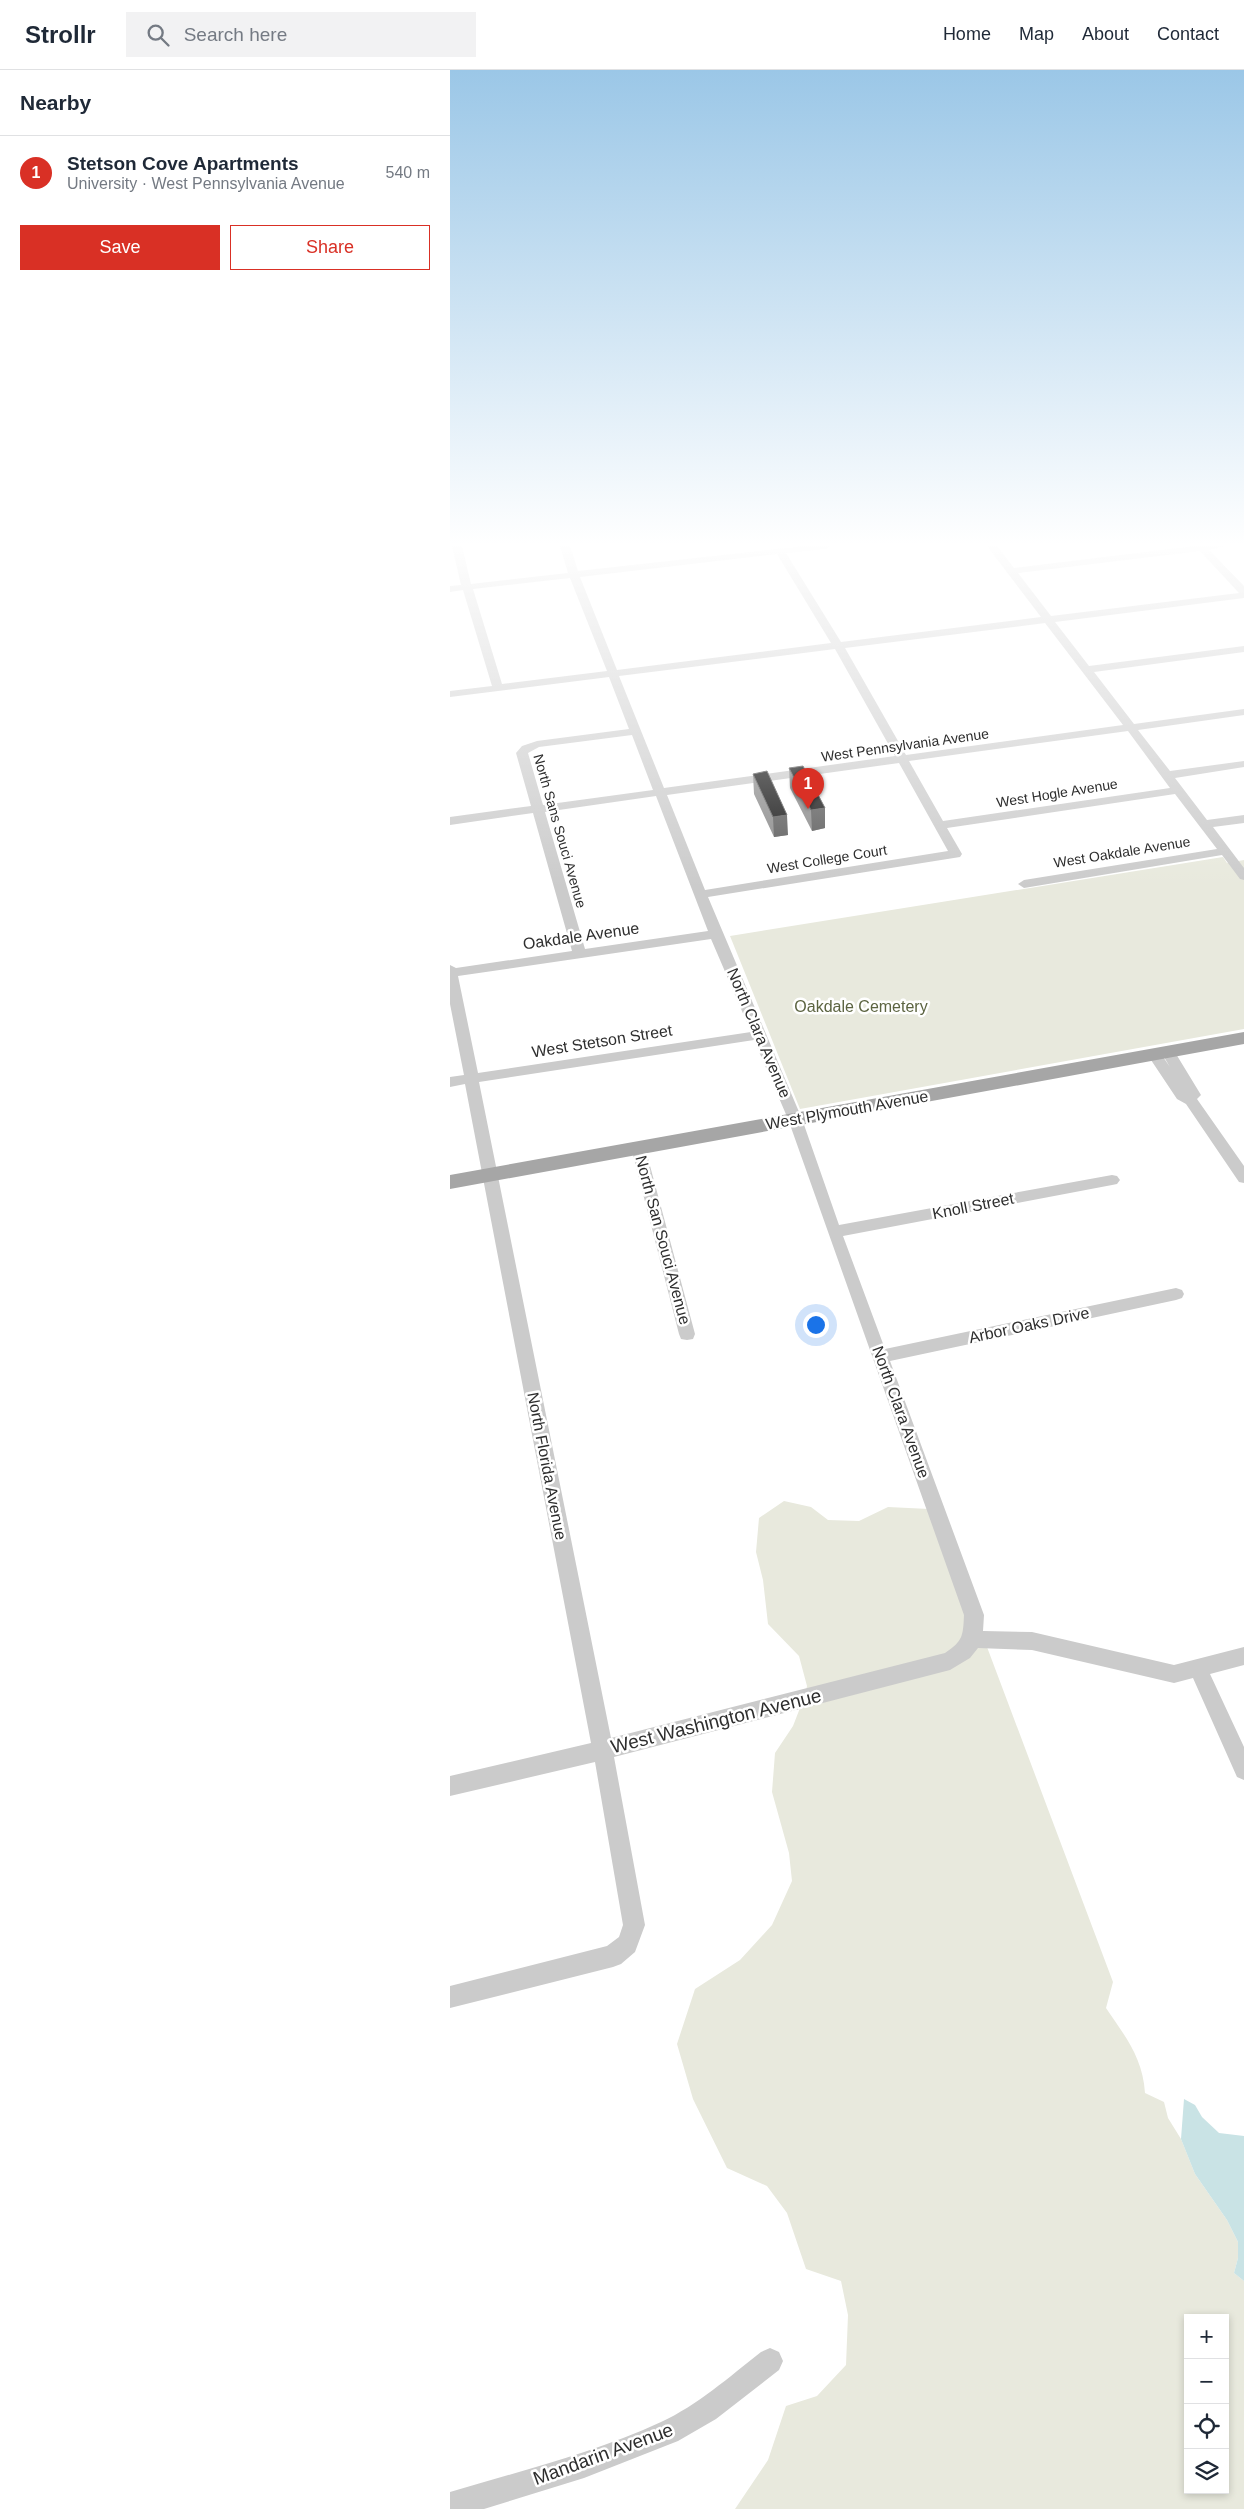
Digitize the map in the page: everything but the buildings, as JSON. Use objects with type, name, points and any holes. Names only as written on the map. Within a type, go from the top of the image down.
[{"type":"main road","name":"West Plymouth Avenue","points":[[450,1182],[1244,1038]]},
{"type":"street","points":[[489,660],[498,689]]},
{"type":"street","name":"North Clara Avenue","points":[[609,660],[716,934],[795,1119],[834,1232],[881,1356],[974,1615],[974,1639]]},
{"type":"street","points":[[450,694],[733,660]]},
{"type":"street","points":[[846,660],[940,825]]},
{"type":"street","points":[[1078,660],[1244,876]]},
{"type":"street","points":[[1086,670],[1163,660]]},
{"type":"street","name":"West Pennsylvania Avenue","points":[[450,821],[1244,712]]},
{"type":"street","name":"North Sans Souci Avenue","points":[[579,953],[522,753],[526,748],[637,730]]},
{"type":"street","points":[[1168,775],[1244,764]]},
{"type":"street","name":"West Hogle Avenue","points":[[940,825],[1178,790]]},
{"type":"street","points":[[1206,824],[1244,818]]},
{"type":"street","name":"West College Court","points":[[702,894],[956,854],[940,825]]},
{"type":"street","name":"West Oakdale Avenue","points":[[1024,884],[1228,855],[1244,856]]},
{"type":"street","name":"Oakdale Avenue","points":[[450,971],[716,934]]},
{"type":"street","name":"North Florida Avenue","points":[[450,971],[603,1750],[634,1925],[627,1944],[613,1956],[450,1997]]},
{"type":"street","name":"West Stetson Street","points":[[450,1082],[760,1035]]},
{"type":"street","points":[[1161,1053],[1182,1096],[1191,1101],[1244,1178]]},
{"type":"street","name":"North San Souci Avenue","points":[[638,1147],[687,1334]]},
{"type":"street","name":"Knoll Street","points":[[834,1232],[1112,1180]]},
{"type":"street","name":"Arbor Oaks Drive","points":[[881,1356],[1176,1294]]},
{"type":"street","points":[[974,1639],[1032,1641],[1174,1674],[1244,1656]]},
{"type":"street","name":"West Washington Avenue","points":[[450,1786],[603,1750],[950,1661],[963,1652],[974,1639]]},
{"type":"street","points":[[1198,1668],[1244,1770]]},
{"type":"street","name":"Mandarin Avenue","points":[[450,2506],[584,2465],[669,2432],[706,2410],[770,2361]]},
{"type":"green space","name":"Oakdale Cemetery","points":[[1223,857],[1227,863],[1244,860],[1244,1029],[800,1109],[730,936]]},
{"type":"green space","points":[[784,1501],[811,1507],[828,1520],[859,1521],[888,1507],[929,1509],[967,1615],[966,1636],[947,1655],[806,1691],[807,1686],[799,1656],[768,1624],[763,1580],[756,1552],[759,1518]]},
{"type":"green space","points":[[977,1647],[987,1647],[1113,1982],[1106,2008],[1137,2058],[1144,2080],[1145,2093],[1164,2102],[1168,2118],[1181,2139],[1195,2174],[1227,2220],[1238,2242],[1238,2258],[1234,2273],[1244,2281],[1244,2509],[735,2509],[768,2460],[786,2406],[817,2396],[846,2365],[848,2315],[841,2281],[806,2269],[787,2213],[767,2186],[727,2168],[693,2099],[677,2044],[695,1989],[740,1960],[772,1925],[792,1881],[789,1853],[772,1792],[775,1753],[793,1726],[800,1708]]},
{"type":"water","points":[[1184,2099],[1195,2105],[1202,2117],[1219,2133],[1244,2136],[1244,2281],[1234,2273],[1238,2258],[1238,2242],[1227,2220],[1195,2174],[1181,2139]]},
{"type":"place","name":"Stetson Cove Apartments","points":[[808,809]]}]
